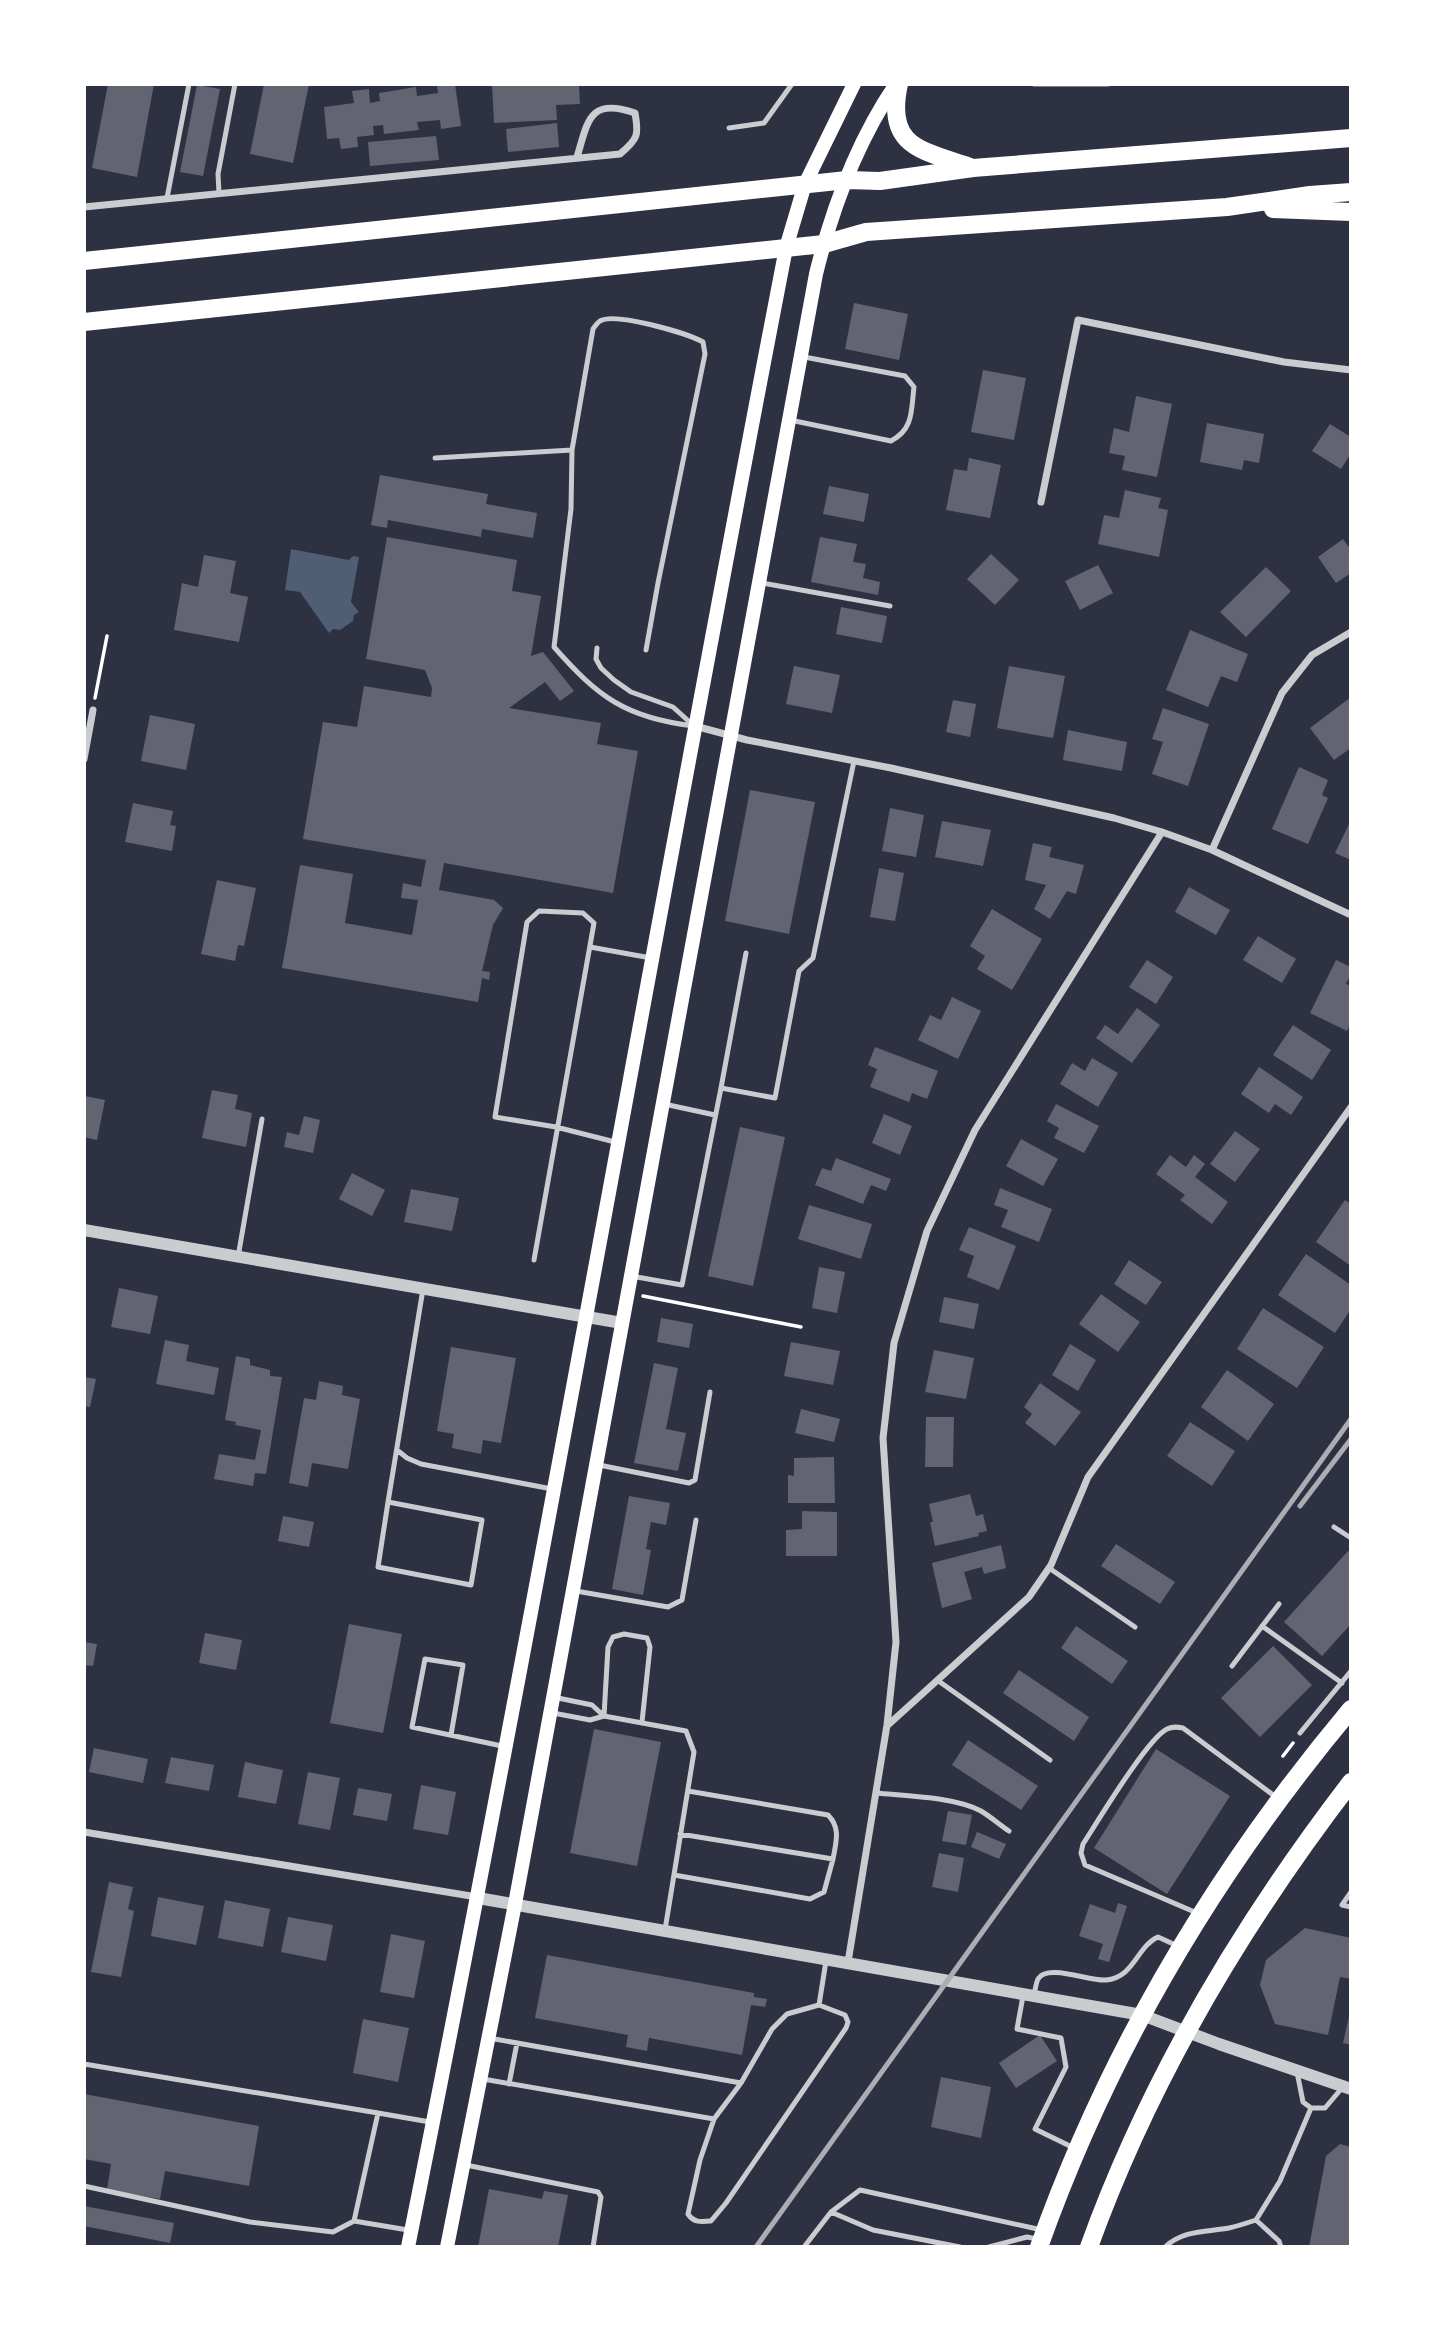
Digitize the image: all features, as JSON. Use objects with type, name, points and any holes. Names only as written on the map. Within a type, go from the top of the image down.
[{"type":"main road","points":[[408,2247],[478,1898],[694,726],[786,248],[805,184],[854,84]]},
{"type":"main road","points":[[897,84],[895,111],[905,138],[921,150],[974,168]]},
{"type":"main road","points":[[447,2247],[515,1904],[800,357],[824,244],[847,180],[884,102],[897,84]]},
{"type":"main road","points":[[84,261],[805,184],[847,180],[880,181],[974,168],[1351,138]]},
{"type":"main road","points":[[84,322],[824,244],[866,232],[1227,207],[1351,192]]},
{"type":"main road","points":[[1227,207],[1351,212]]},
{"type":"main road","points":[[1042,2239],[1078,2149],[1142,2015],[1180,1947],[1237,1856],[1351,1709]]},
{"type":"main road","points":[[1089,2247],[1130,2147],[1185,2031],[1277,1882],[1351,1782]]},
{"type":"street","points":[[84,207],[620,154],[633,144],[638,131],[635,113],[617,107],[605,107],[589,119],[577,157]]},
{"type":"street","points":[[1041,502],[1078,320],[1284,362],[1351,370]]},
{"type":"street","points":[[1212,850],[1283,693],[1312,655],[1351,632]]},
{"type":"street","points":[[84,759],[93,710]]},
{"type":"street","points":[[694,726],[1114,818],[1212,850],[1351,915]]},
{"type":"street","points":[[848,1962],[887,1725],[896,1642],[883,1438],[894,1343],[927,1231],[975,1130],[1162,832]]},
{"type":"street","points":[[887,1725],[1029,1597],[1049,1568],[1088,1477],[1351,1108]]},
{"type":"street","points":[[84,1230],[622,1322]]},
{"type":"street","points":[[84,1832],[515,1904],[1142,2015],[1348,2087]]},
{"type":"lane","points":[[167,198],[188,84]]},
{"type":"lane","points":[[219,193],[218,174],[235,84]]},
{"type":"lane","points":[[729,128],[764,123],[792,84]]},
{"type":"lane","points":[[1034,84],[1108,84]]},
{"type":"lane","points":[[646,650],[705,354],[703,342],[692,336],[633,320],[614,318],[601,320],[593,329],[572,450],[571,509],[554,647],[580,677],[617,703],[643,717],[694,726]]},
{"type":"lane","points":[[789,420],[891,441],[904,434],[910,420],[914,387],[905,376],[800,357]]},
{"type":"lane","points":[[435,458],[572,450]]},
{"type":"lane","points":[[759,582],[890,606]]},
{"type":"lane","points":[[597,648],[596,659],[614,680],[631,692],[673,708],[694,726]]},
{"type":"lane","points":[[721,1088],[775,1098],[799,971],[813,958],[854,761]]},
{"type":"lane","points":[[534,1260],[556,1127],[594,923],[583,913],[539,911],[527,922],[495,1117],[556,1127],[617,1143]]},
{"type":"lane","points":[[590,947],[651,958]]},
{"type":"lane","points":[[630,1276],[682,1284],[746,953]]},
{"type":"lane","points":[[662,1104],[715,1115]]},
{"type":"lane","points":[[238,1257],[262,1119]]},
{"type":"lane","points":[[388,1502],[482,1520],[471,1585],[378,1567],[388,1502],[423,1289]]},
{"type":"lane","points":[[596,1465],[689,1483],[695,1480],[710,1392]]},
{"type":"lane","points":[[397,1450],[421,1464],[553,1490]]},
{"type":"lane","points":[[573,1590],[668,1606],[682,1600],[696,1520]]},
{"type":"lane","points":[[1334,1527],[1351,1538]]},
{"type":"lane","points":[[1049,1568],[1135,1628]]},
{"type":"lane","points":[[1232,1665],[1279,1604]]},
{"type":"lane","points":[[1262,1626],[1342,1683]]},
{"type":"lane","points":[[604,1716],[608,1647],[613,1637],[624,1634],[647,1638],[650,1647],[642,1722]]},
{"type":"lane","points":[[451,1735],[463,1665],[425,1659],[412,1727],[506,1747]]},
{"type":"lane","points":[[1300,1733],[1351,1671]]},
{"type":"lane","points":[[937,1680],[1049,1760]]},
{"type":"lane","points":[[553,1698],[592,1705],[604,1716]]},
{"type":"lane","points":[[550,1713],[590,1720],[604,1716],[686,1731],[694,1752],[665,1930]]},
{"type":"lane","points":[[1200,1914],[1084,1865],[1081,1853],[1083,1844],[1143,1754],[1166,1729],[1183,1728],[1279,1799]]},
{"type":"lane","points":[[674,1875],[810,1899],[824,1892],[838,1831],[835,1821],[828,1815],[688,1791]]},
{"type":"lane","points":[[876,1793],[970,1807],[1009,1831]]},
{"type":"lane","points":[[680,1834],[833,1859]]},
{"type":"lane","points":[[1351,1892],[1342,1905],[1351,1907]]},
{"type":"lane","points":[[1078,2149],[1035,2129],[1066,2067],[1061,2038],[1017,2029],[1029,1994],[1038,1978],[1058,1972],[1105,1981],[1117,1978],[1132,1967],[1151,1940],[1158,1937],[1180,1947]]},
{"type":"lane","points":[[819,2005],[827,1958]]},
{"type":"lane","points":[[819,2005],[845,2015],[848,2022],[846,2028],[726,2203],[711,2221],[699,2222],[691,2219],[688,2214],[689,2206],[700,2160],[714,2119],[741,2082],[772,2029],[787,2014],[819,2005]]},
{"type":"lane","points":[[488,2038],[741,2082]]},
{"type":"lane","points":[[509,2084],[517,2043]]},
{"type":"lane","points":[[84,2064],[433,2123]]},
{"type":"lane","points":[[1296,2069],[1303,2102],[1311,2108],[1325,2108],[1348,2087]]},
{"type":"lane","points":[[480,2078],[714,2119]]},
{"type":"lane","points":[[1165,2247],[1173,2239],[1256,2220],[1280,2181],[1311,2108]]},
{"type":"lane","points":[[354,2221],[378,2113]]},
{"type":"lane","points":[[463,2164],[598,2192],[601,2197],[593,2247]]},
{"type":"lane","points":[[84,2186],[250,2222],[333,2232],[354,2221],[411,2230]]},
{"type":"lane","points":[[804,2247],[831,2212],[859,2190],[1042,2239]]},
{"type":"lane","points":[[831,2212],[873,2230],[960,2247]]},
{"type":"lane","points":[[1256,2220],[1279,2241],[1281,2247]]},
{"type":"lane","points":[[989,2247],[1027,2236],[1042,2239]]},
{"type":"path","points":[[93,710],[107,636]]},
{"type":"path","points":[[643,1296],[801,1327]]},
{"type":"water","points":[[291,549],[349,560],[353,556],[359,557],[351,602],[359,612],[354,615],[353,621],[340,630],[333,629],[329,633],[300,592],[285,590]]},
{"type":"building","points":[[108,84],[154,84],[137,177],[92,168]]},
{"type":"building","points":[[264,84],[309,84],[293,163],[250,154]]},
{"type":"building","points":[[455,84],[461,126],[441,129],[440,120],[417,122],[419,130],[384,134],[383,125],[373,126],[374,135],[357,137],[358,147],[341,149],[339,138],[327,139],[324,107],[354,103],[352,91],[369,89],[370,103],[380,101],[379,93],[416,87],[417,96],[438,93],[437,86]]},
{"type":"building","points":[[492,84],[579,84],[580,104],[556,105],[557,120],[494,123]]},
{"type":"building","points":[[197,85],[220,89],[203,176],[180,172]]},
{"type":"building","points":[[557,123],[559,147],[508,152],[506,129]]},
{"type":"building","points":[[436,136],[439,160],[370,166],[368,142]]},
{"type":"building","points":[[854,303],[908,314],[899,360],[845,349]]},
{"type":"building","points":[[983,370],[1026,378],[1014,440],[971,432]]},
{"type":"building","points":[[1136,396],[1172,404],[1157,477],[1122,470],[1125,456],[1109,453],[1114,428],[1129,432]]},
{"type":"building","points":[[1207,423],[1264,434],[1259,463],[1244,460],[1242,470],[1200,462]]},
{"type":"building","points":[[1330,424],[1351,437],[1351,453],[1341,469],[1312,451]]},
{"type":"building","points":[[969,458],[1001,465],[990,518],[946,510],[954,469],[967,471]]},
{"type":"building","points":[[380,475],[488,494],[486,504],[537,513],[533,538],[482,529],[481,537],[388,520],[387,528],[371,525]]},
{"type":"building","points":[[829,486],[869,494],[864,522],[823,514]]},
{"type":"building","points":[[1125,490],[1161,498],[1158,508],[1168,510],[1159,557],[1098,544],[1104,515],[1119,518]]},
{"type":"building","points":[[387,537],[517,560],[512,591],[541,596],[531,656],[543,652],[574,691],[560,701],[545,682],[509,708],[601,723],[597,744],[638,751],[613,893],[444,863],[439,890],[494,900],[503,908],[493,925],[482,971],[490,972],[489,980],[482,978],[478,1002],[282,968],[300,865],[353,874],[345,923],[412,935],[418,900],[401,898],[403,883],[421,887],[426,860],[303,839],[323,722],[357,727],[364,686],[431,697],[432,688],[425,670],[366,659]]},
{"type":"building","points":[[820,537],[857,544],[853,562],[866,564],[863,578],[880,582],[878,595],[811,582]]},
{"type":"building","points":[[1343,539],[1351,550],[1351,573],[1336,583],[1318,557]]},
{"type":"building","points":[[991,554],[1019,580],[995,605],[967,579]]},
{"type":"building","points":[[204,555],[236,561],[230,593],[248,597],[239,642],[174,630],[182,583],[198,587]]},
{"type":"building","points":[[1098,565],[1113,593],[1080,610],[1065,581]]},
{"type":"building","points":[[1266,567],[1291,591],[1246,637],[1220,612]]},
{"type":"building","points":[[841,607],[887,616],[882,643],[836,634]]},
{"type":"building","points":[[1190,630],[1248,654],[1237,682],[1221,676],[1208,707],[1166,690]]},
{"type":"building","points":[[794,666],[840,675],[832,713],[786,704]]},
{"type":"building","points":[[1009,666],[1065,676],[1053,738],[997,728]]},
{"type":"building","points":[[1351,697],[1351,748],[1334,760],[1310,728]]},
{"type":"building","points":[[953,700],[976,704],[970,737],[946,732]]},
{"type":"building","points":[[1163,708],[1209,724],[1188,786],[1152,774],[1163,742],[1152,739]]},
{"type":"building","points":[[150,715],[195,724],[186,770],[141,761]]},
{"type":"building","points":[[1068,730],[1127,742],[1122,771],[1063,760]]},
{"type":"building","points":[[1299,767],[1328,780],[1322,795],[1328,798],[1308,844],[1272,829]]},
{"type":"building","points":[[750,790],[815,802],[789,934],[725,921]]},
{"type":"building","points":[[133,803],[173,811],[170,825],[176,826],[172,851],[125,842]]},
{"type":"building","points":[[890,808],[924,815],[916,857],[882,851]]},
{"type":"building","points":[[1351,820],[1351,860],[1335,853]]},
{"type":"building","points":[[942,821],[991,830],[983,866],[935,857]]},
{"type":"building","points":[[1033,843],[1052,847],[1049,857],[1084,865],[1076,894],[1067,891],[1050,919],[1034,909],[1046,885],[1025,880]]},
{"type":"building","points":[[879,868],[904,873],[895,921],[870,917]]},
{"type":"building","points":[[217,880],[256,888],[244,946],[238,945],[235,961],[201,954]]},
{"type":"building","points":[[1189,887],[1230,910],[1216,935],[1175,912]]},
{"type":"building","points":[[992,909],[1042,939],[1012,990],[977,969],[985,956],[970,946]]},
{"type":"building","points":[[1258,936],[1296,959],[1282,983],[1243,960]]},
{"type":"building","points":[[1147,960],[1173,977],[1156,1004],[1129,987]]},
{"type":"building","points":[[1336,960],[1351,967],[1346,984],[1351,986],[1351,1023],[1347,1031],[1310,1013]]},
{"type":"building","points":[[952,997],[981,1011],[958,1059],[918,1040],[930,1015],[941,1020]]},
{"type":"building","points":[[1137,1008],[1160,1025],[1132,1063],[1096,1038],[1105,1025],[1118,1034]]},
{"type":"building","points":[[1293,1025],[1331,1050],[1312,1080],[1273,1055]]},
{"type":"building","points":[[875,1047],[938,1071],[927,1099],[912,1093],[909,1102],[870,1087],[877,1069],[868,1065]]},
{"type":"building","points":[[1092,1058],[1118,1073],[1098,1107],[1060,1084],[1072,1063],[1085,1071]]},
{"type":"building","points":[[1259,1067],[1303,1097],[1291,1115],[1275,1104],[1269,1113],[1241,1094]]},
{"type":"building","points":[[212,1090],[238,1095],[235,1109],[252,1113],[246,1147],[202,1138]]},
{"type":"building","points":[[85,1096],[105,1100],[97,1140],[84,1137]]},
{"type":"building","points":[[1056,1104],[1099,1126],[1084,1153],[1054,1138],[1059,1128],[1047,1121]]},
{"type":"building","points":[[884,1114],[912,1126],[900,1155],[872,1143]]},
{"type":"building","points":[[304,1116],[320,1120],[313,1153],[284,1147],[287,1132],[299,1135]]},
{"type":"building","points":[[740,1127],[785,1137],[753,1286],[708,1276]]},
{"type":"building","points":[[1235,1131],[1260,1149],[1235,1182],[1210,1164]]},
{"type":"building","points":[[1021,1139],[1058,1159],[1043,1186],[1006,1166]]},
{"type":"building","points":[[1170,1155],[1186,1167],[1194,1155],[1205,1164],[1195,1177],[1228,1202],[1212,1224],[1180,1200],[1185,1195],[1156,1174]]},
{"type":"building","points":[[836,1158],[891,1179],[886,1191],[871,1185],[863,1204],[815,1185],[822,1168],[831,1171]]},
{"type":"building","points":[[352,1173],[385,1190],[372,1216],[339,1199]]},
{"type":"building","points":[[1000,1188],[1052,1209],[1039,1242],[1001,1227],[1008,1210],[994,1205]]},
{"type":"building","points":[[411,1189],[459,1198],[452,1231],[404,1222]]},
{"type":"building","points":[[1345,1200],[1351,1204],[1351,1266],[1316,1242]]},
{"type":"building","points":[[809,1205],[872,1224],[861,1259],[798,1239]]},
{"type":"building","points":[[969,1227],[1016,1246],[999,1290],[967,1277],[974,1256],[959,1250]]},
{"type":"building","points":[[1306,1254],[1351,1285],[1351,1309],[1335,1333],[1278,1295]]},
{"type":"building","points":[[1129,1260],[1162,1282],[1146,1305],[1114,1284]]},
{"type":"building","points":[[819,1267],[845,1272],[837,1313],[812,1308]]},
{"type":"building","points":[[119,1288],[158,1296],[150,1334],[111,1327]]},
{"type":"building","points":[[1101,1294],[1140,1322],[1118,1352],[1079,1324]]},
{"type":"building","points":[[944,1297],[979,1304],[974,1329],[939,1322]]},
{"type":"building","points":[[1263,1308],[1324,1347],[1297,1388],[1237,1349]]},
{"type":"building","points":[[661,1318],[693,1324],[689,1348],[657,1342]]},
{"type":"building","points":[[165,1340],[189,1345],[186,1361],[219,1368],[214,1395],[156,1384]]},
{"type":"building","points":[[791,1342],[840,1351],[833,1385],[784,1376]]},
{"type":"building","points":[[1070,1344],[1096,1360],[1078,1391],[1052,1375]]},
{"type":"building","points":[[451,1347],[516,1358],[501,1443],[483,1440],[481,1454],[452,1448],[454,1434],[437,1431]]},
{"type":"building","points":[[934,1350],[974,1358],[966,1399],[925,1392]]},
{"type":"building","points":[[236,1356],[250,1359],[250,1365],[270,1370],[270,1376],[282,1377],[266,1474],[255,1473],[253,1486],[214,1479],[219,1454],[255,1460],[261,1430],[235,1425],[236,1422],[225,1420]]},
{"type":"building","points":[[654,1363],[678,1368],[666,1429],[686,1433],[678,1471],[634,1463]]},
{"type":"building","points":[[1227,1370],[1274,1404],[1248,1441],[1201,1407]]},
{"type":"building","points":[[84,1377],[96,1379],[90,1407],[84,1406]]},
{"type":"building","points":[[319,1381],[343,1386],[342,1395],[360,1399],[348,1469],[312,1463],[308,1487],[289,1483],[304,1398],[316,1400]]},
{"type":"building","points":[[1040,1383],[1081,1412],[1055,1446],[1025,1423],[1032,1414],[1024,1407]]},
{"type":"building","points":[[801,1409],[840,1419],[834,1442],[795,1433]]},
{"type":"building","points":[[926,1417],[954,1417],[953,1467],[925,1467]]},
{"type":"building","points":[[1190,1422],[1235,1451],[1212,1486],[1167,1456]]},
{"type":"building","points":[[834,1457],[835,1503],[788,1503],[788,1475],[794,1476],[794,1458]]},
{"type":"building","points":[[970,1494],[976,1516],[983,1514],[987,1531],[978,1533],[979,1536],[935,1546],[929,1504]]},
{"type":"building","points":[[629,1496],[670,1503],[666,1525],[651,1522],[646,1549],[651,1550],[643,1595],[612,1589]]},
{"type":"building","points":[[802,1511],[837,1512],[837,1556],[786,1556],[786,1530],[802,1529]]},
{"type":"building","points":[[283,1516],[314,1522],[309,1547],[278,1541]]},
{"type":"building","points":[[1116,1544],[1175,1582],[1160,1604],[1101,1566]]},
{"type":"building","points":[[1001,1545],[1006,1568],[984,1574],[982,1567],[964,1572],[972,1599],[942,1608],[932,1563]]},
{"type":"building","points":[[1348,1551],[1351,1553],[1351,1624],[1322,1656],[1284,1622]]},
{"type":"building","points":[[349,1624],[402,1634],[383,1733],[330,1723]]},
{"type":"building","points":[[1076,1626],[1128,1661],[1112,1684],[1061,1648]]},
{"type":"building","points":[[205,1633],[242,1640],[236,1670],[199,1663]]},
{"type":"building","points":[[84,1642],[97,1644],[93,1666],[84,1665]]},
{"type":"building","points":[[1273,1646],[1312,1685],[1260,1737],[1221,1698]]},
{"type":"building","points":[[1019,1670],[1089,1717],[1074,1741],[1003,1693]]},
{"type":"building","points":[[594,1729],[661,1742],[637,1866],[570,1853]]},
{"type":"building","points":[[968,1740],[1038,1786],[1021,1810],[952,1765]]},
{"type":"building","points":[[94,1748],[148,1759],[143,1783],[89,1772]]},
{"type":"building","points":[[1156,1749],[1230,1796],[1167,1894],[1094,1848]]},
{"type":"building","points":[[171,1757],[214,1765],[209,1791],[165,1783]]},
{"type":"building","points":[[245,1762],[283,1770],[276,1804],[238,1797]]},
{"type":"building","points":[[308,1772],[340,1778],[330,1830],[298,1824]]},
{"type":"building","points":[[421,1785],[456,1792],[448,1835],[413,1829]]},
{"type":"building","points":[[358,1788],[392,1794],[387,1821],[353,1815]]},
{"type":"building","points":[[948,1811],[972,1815],[966,1845],[942,1841]]},
{"type":"building","points":[[977,1832],[1006,1844],[999,1859],[971,1847]]},
{"type":"building","points":[[939,1853],[964,1858],[958,1892],[932,1887]]},
{"type":"building","points":[[109,1882],[133,1887],[128,1909],[134,1911],[121,1977],[91,1972]]},
{"type":"building","points":[[158,1897],[204,1906],[196,1945],[151,1936]]},
{"type":"building","points":[[225,1900],[270,1909],[263,1947],[218,1938]]},
{"type":"building","points":[[1118,1903],[1127,1906],[1109,1962],[1098,1959],[1103,1944],[1079,1936],[1090,1904],[1115,1913]]},
{"type":"building","points":[[288,1917],[333,1925],[326,1961],[281,1952]]},
{"type":"building","points":[[1305,1928],[1351,1938],[1351,1979],[1340,1977],[1328,2035],[1275,2024],[1260,1985],[1266,1960]]},
{"type":"building","points":[[391,1934],[425,1941],[414,1998],[380,1992]]},
{"type":"building","points":[[547,1955],[754,1993],[754,1997],[767,1999],[765,2007],[751,2005],[742,2055],[649,2038],[647,2051],[626,2047],[628,2035],[535,2018]]},
{"type":"building","points":[[1351,2012],[1351,2045],[1343,2043]]},
{"type":"building","points":[[363,2019],[409,2028],[398,2082],[353,2073]]},
{"type":"building","points":[[1040,2035],[1057,2061],[1016,2088],[999,2063]]},
{"type":"building","points":[[941,2077],[991,2087],[981,2138],[931,2127]]},
{"type":"building","points":[[84,2094],[259,2126],[249,2186],[165,2171],[160,2199],[107,2190],[111,2164],[84,2159]]},
{"type":"building","points":[[1340,2144],[1351,2147],[1351,2247],[1309,2247],[1326,2156]]},
{"type":"building","points":[[489,2189],[542,2199],[544,2191],[568,2195],[558,2247],[478,2247]]},
{"type":"building","points":[[84,2206],[174,2223],[170,2243],[84,2226]]},
{"type":"railway","points":[[756,2247],[1351,1419]]},
{"type":"railway","points":[[1300,1506],[1351,1439]]}]
